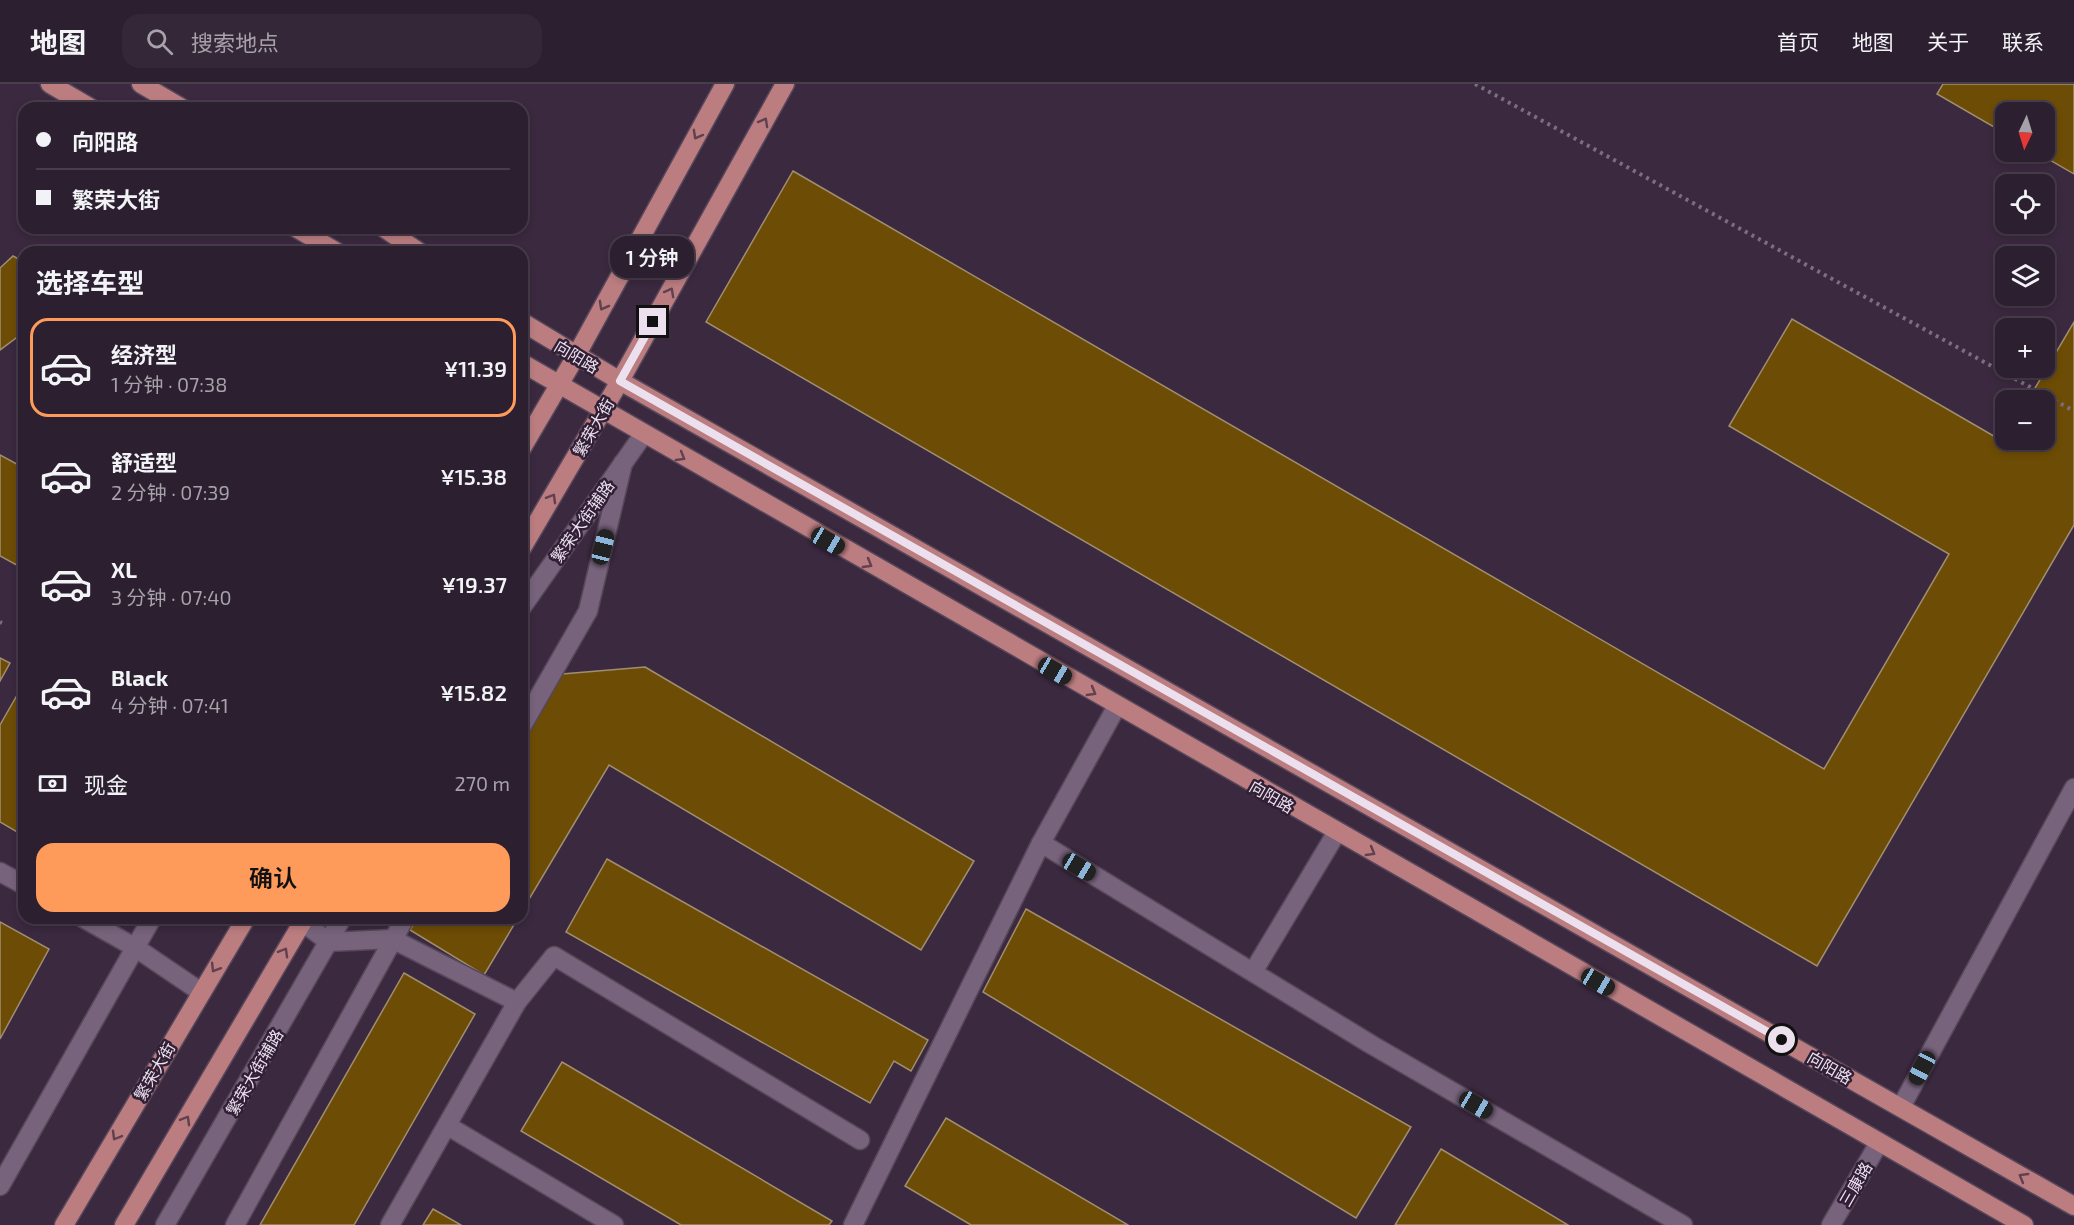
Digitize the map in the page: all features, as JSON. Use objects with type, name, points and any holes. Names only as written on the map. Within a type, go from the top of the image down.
[{"type":"main road","points":[[50,84],[81,102]]},
{"type":"main road","points":[[141,84],[172,102]]},
{"type":"main road","points":[[528,438],[576,356],[725,84]]},
{"type":"main road","name":"繁荣大街","points":[[528,538],[620,381],[785,84]]},
{"type":"main road","points":[[306,234],[328,246]]},
{"type":"main road","points":[[393,234],[410,246]]},
{"type":"main road","name":"向阳路","points":[[528,326],[576,356],[2074,1206]]},
{"type":"main road","name":"向阳路","points":[[528,366],[602,412],[2024,1225]]},
{"type":"main road","name":"繁荣大街","points":[[64,1225],[242,924]]},
{"type":"main road","points":[[124,1225],[299,924]]},
{"type":"street","name":"繁荣大街辅路","points":[[528,598],[643,435]]},
{"type":"street","points":[[528,716],[588,611],[623,463]]},
{"type":"street","points":[[853,1225],[1041,843],[1117,706]]},
{"type":"street","points":[[1901,1107],[2074,788]]},
{"type":"street","points":[[1253,972],[1336,832]]},
{"type":"street","points":[[1041,843],[1372,1045],[1683,1225]]},
{"type":"street","points":[[0,872],[18,882]]},
{"type":"street","points":[[94,924],[136,948],[201,992]]},
{"type":"street","points":[[0,1186],[149,924]]},
{"type":"street","points":[[308,924],[329,942],[392,939],[517,1002]]},
{"type":"street","name":"繁荣大街辅路","points":[[165,1225],[339,924]]},
{"type":"street","points":[[235,1225],[401,924]]},
{"type":"street","points":[[390,1225],[517,1002],[554,956],[860,1140]]},
{"type":"street","points":[[448,1126],[614,1225]]},
{"type":"street","name":"三康路","points":[[1831,1225],[1879,1143]]},
{"type":"path","points":[[1475,84],[2074,411]]},
{"type":"building","points":[[1943,84],[2074,84],[2074,174],[2053,162],[2055,102],[1995,102],[1995,128],[1937,94]]},
{"type":"building","points":[[793,171],[1824,769],[1949,554],[1729,426],[1792,319],[1995,437],[1995,450],[2055,450],[2055,390],[2034,390],[2041,378],[2055,378],[2055,354],[2074,322],[2074,525],[1817,966],[706,322]]},
{"type":"building","points":[[13,256],[18,259],[18,336],[0,350],[0,268]]},
{"type":"building","points":[[0,455],[18,465],[18,566],[0,556]]},
{"type":"building","points":[[0,658],[10,663],[0,681]]},
{"type":"building","points":[[645,667],[974,861],[921,950],[609,765],[528,901],[528,732],[562,674]]},
{"type":"building","points":[[18,694],[18,832],[0,822],[0,725]]},
{"type":"building","points":[[607,859],[928,1040],[911,1071],[894,1061],[870,1103],[566,932]]},
{"type":"building","points":[[1026,909],[1411,1127],[1356,1218],[983,992]]},
{"type":"building","points":[[0,922],[49,949],[0,1039]]},
{"type":"building","points":[[414,924],[514,924],[484,975],[410,930]]},
{"type":"building","points":[[404,973],[475,1014],[354,1225],[260,1225]]},
{"type":"building","points":[[562,1062],[832,1221],[829,1225],[681,1225],[521,1131]]},
{"type":"building","points":[[946,1118],[1128,1225],[971,1225],[905,1186]]},
{"type":"building","points":[[1441,1149],[1568,1225],[1395,1225]]},
{"type":"building","points":[[433,1209],[461,1225],[423,1225]]},
{"type":"route","points":[[653,322],[620,381],[1782,1040]]}]
